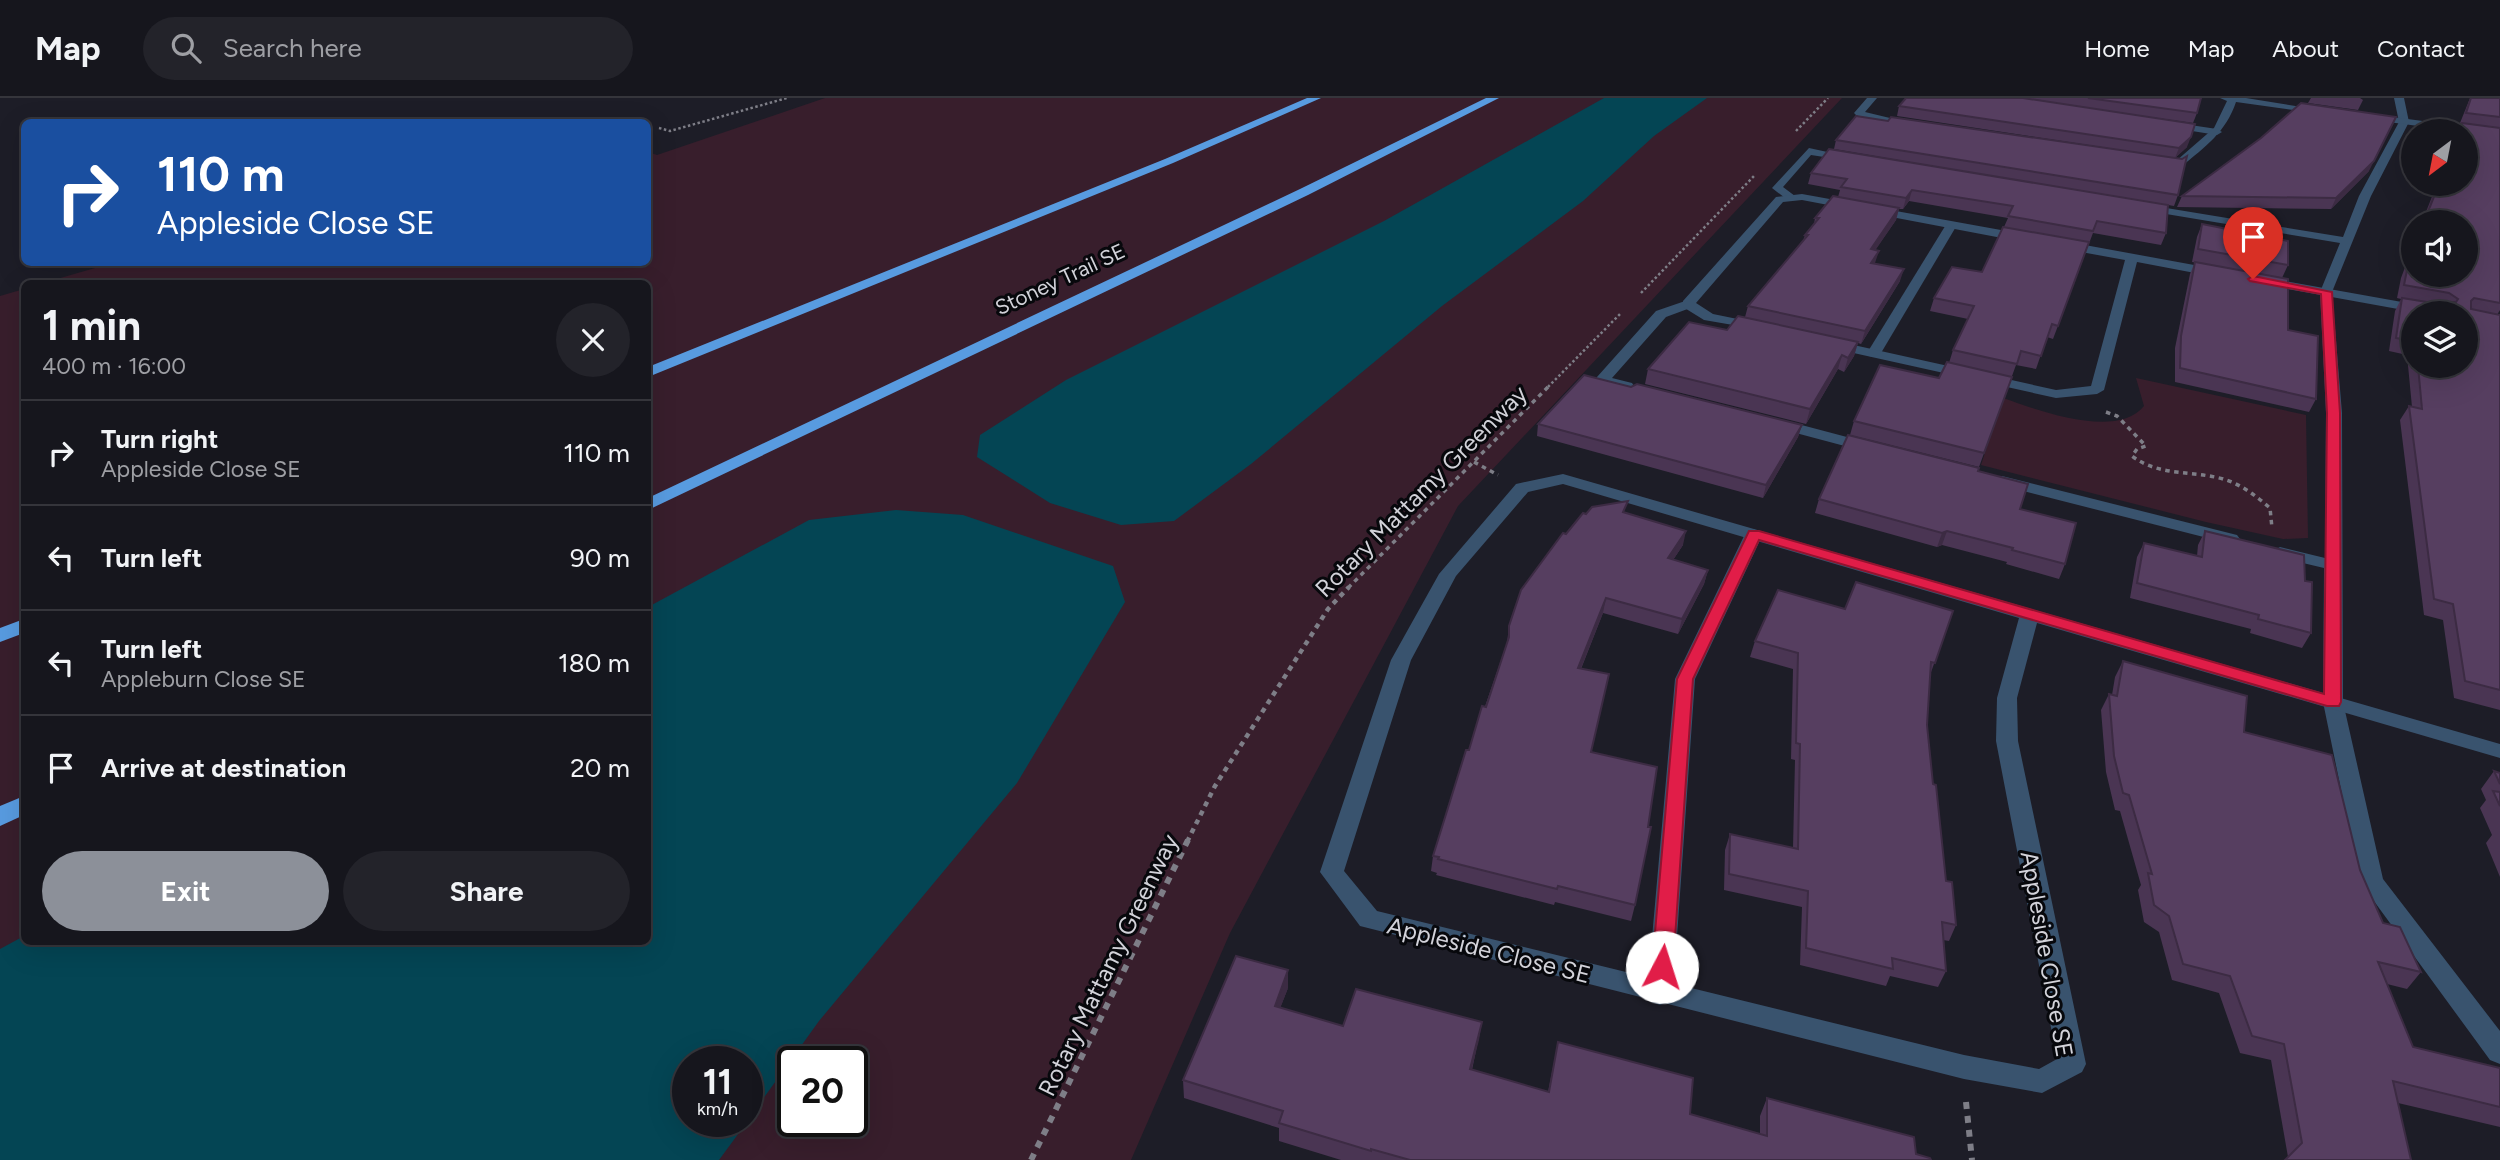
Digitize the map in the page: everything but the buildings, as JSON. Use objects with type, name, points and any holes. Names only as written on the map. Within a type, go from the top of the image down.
[{"type":"highway","points":[[651,371],[1156,166],[1316,98]]},
{"type":"highway","name":"Stoney Trail SE","points":[[651,504],[1304,192],[1494,98]]},
{"type":"highway","points":[[0,636],[21,626]]},
{"type":"highway","points":[[0,817],[21,806]]},
{"type":"street","points":[[1872,98],[1859,113],[1871,118],[1924,126]]},
{"type":"street","points":[[2399,98],[2403,119]]},
{"type":"street","points":[[2151,160],[2178,164],[2224,124],[2229,99],[2338,113]]},
{"type":"street","points":[[2351,115],[2401,122]]},
{"type":"street","points":[[2165,125],[2217,132]]},
{"type":"street","points":[[2401,128],[2365,196],[2326,292],[2334,413],[2333,702],[2372,882],[2500,1052]]},
{"type":"street","points":[[2478,131],[2500,134]]},
{"type":"street","points":[[1864,160],[1809,151],[1777,188],[1789,196],[2401,306]]},
{"type":"street","points":[[1643,390],[1602,380],[1661,314],[1688,304],[1780,199],[1789,196]]},
{"type":"street","points":[[2126,204],[2347,241]]},
{"type":"street","points":[[1874,353],[1951,225]]},
{"type":"street","points":[[1811,339],[2056,394],[2097,390],[2132,258]]},
{"type":"street","points":[[1688,304],[1709,317],[1772,331]]},
{"type":"street","points":[[1763,421],[1884,451]]},
{"type":"street","points":[[1991,478],[2333,565]]},
{"type":"street","name":"Appleside Close SE","points":[[2029,615],[2007,698],[2007,741],[2072,1064],[2042,1081],[1964,1067],[1369,919],[1332,872],[1401,660],[1448,573],[1522,488],[1563,479],[2500,751]]},
{"type":"street","points":[[1660,993],[1685,679],[1754,534]]},
{"type":"path","points":[[659,128],[670,131],[787,98]]},
{"type":"path","points":[[1793,135],[1828,98]]},
{"type":"path","points":[[1637,298],[1758,172]]},
{"type":"path","name":"Rotary Mattamy Greenway","points":[[1031,1160],[1215,786],[1328,609],[1401,532],[1627,307]]},
{"type":"path","points":[[2056,394],[2117,416],[2147,446],[2137,449],[2132,456],[2140,463],[2181,475],[2197,474],[2222,479],[2258,496],[2270,508],[2259,546]]},
{"type":"path","points":[[1964,1067],[1972,1160]]},
{"type":"shaded area","points":[[825,98],[1842,98],[1458,506],[1230,933],[1131,1160],[0,1160],[0,296],[21,290],[21,945],[651,945],[651,280],[53,280],[102,266],[651,266],[651,153],[657,155]]},
{"type":"shaded area","points":[[2136,378],[2306,415],[2308,538],[2283,539],[2206,522],[1981,465],[2003,398],[2055,415],[2096,422],[2115,421],[2132,416],[2144,406]]},
{"type":"water","points":[[1604,98],[1707,98],[1654,136],[1583,201],[1442,306],[1251,464],[1174,521],[1121,525],[1050,503],[977,457],[980,435],[1066,380],[1384,221]]},
{"type":"water","points":[[896,510],[963,515],[1113,566],[1125,602],[1017,783],[801,1046],[777,1046],[777,1079],[763,1099],[763,1046],[672,1046],[672,1137],[736,1137],[719,1160],[0,1160],[0,949],[21,938],[21,945],[651,945],[651,605],[809,520]]},
{"type":"route","points":[[1662,967],[1685,679],[1754,534],[2333,702],[2334,413],[2326,292],[2253,279]]}]
